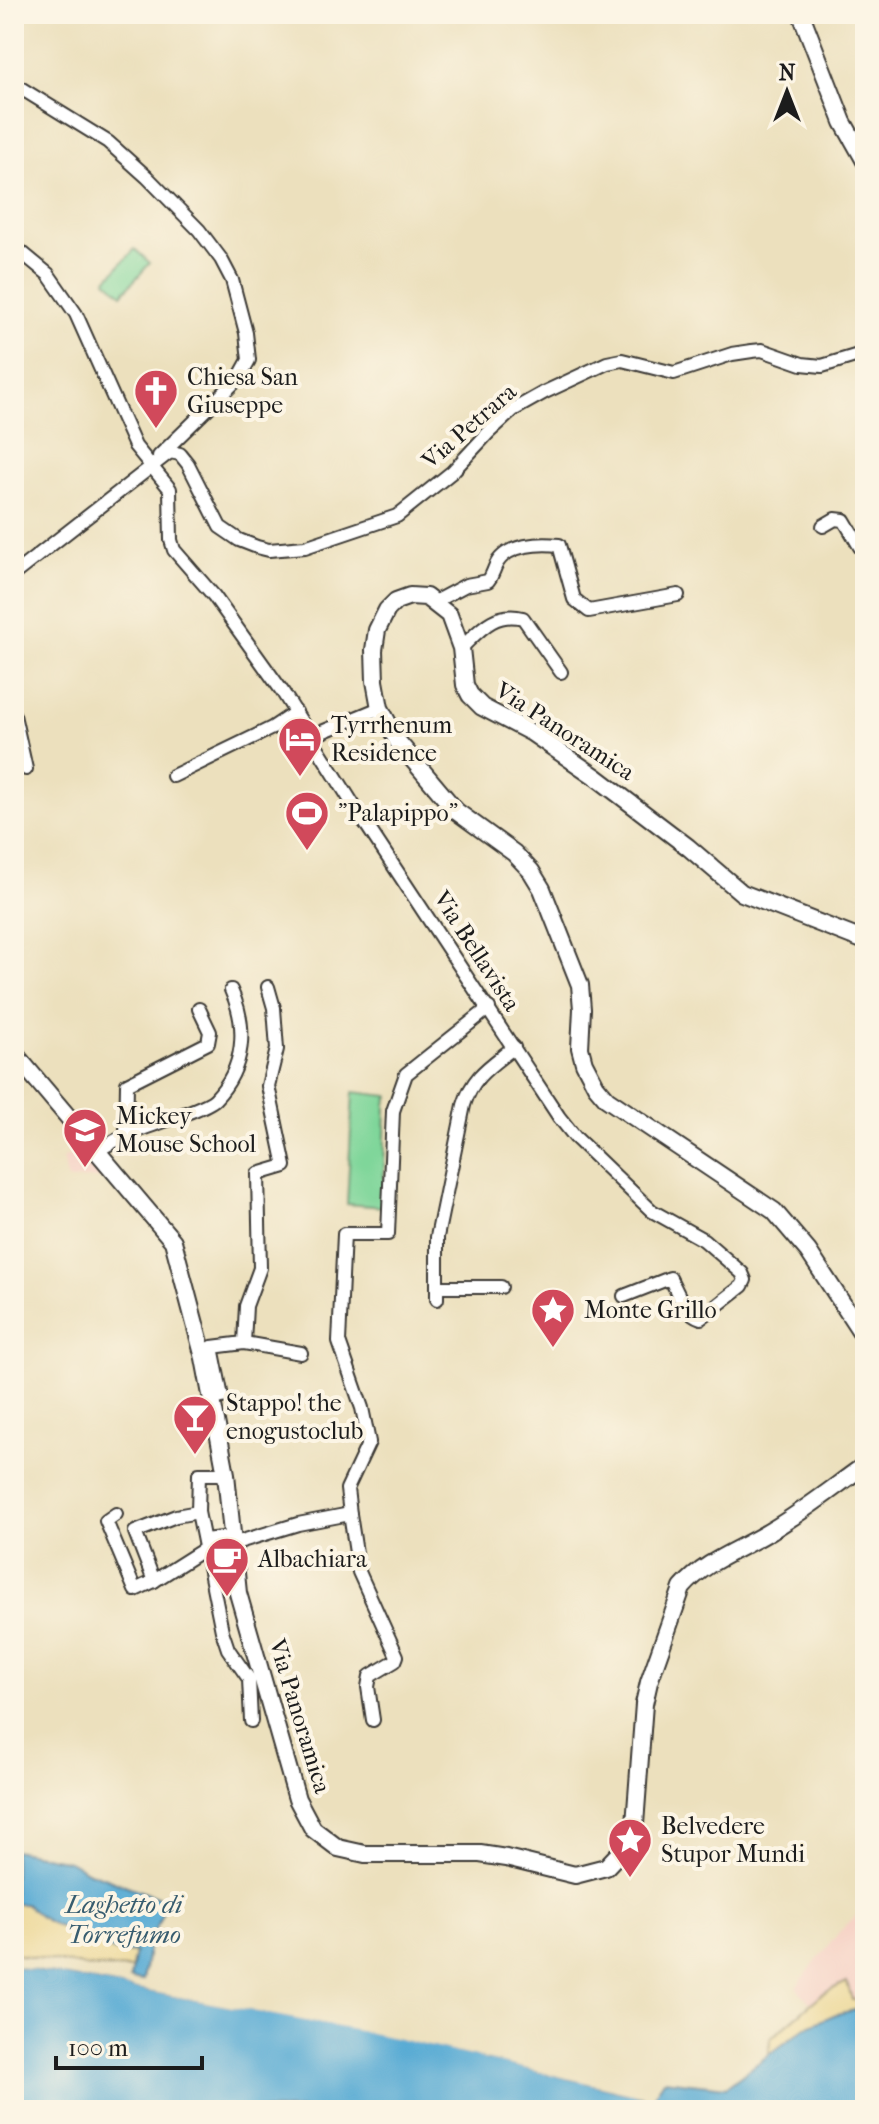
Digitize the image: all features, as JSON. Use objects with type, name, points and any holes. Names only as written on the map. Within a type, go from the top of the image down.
[{"type":"street","points":[[801,14],[843,122],[865,161]]},
{"type":"street","points":[[14,84],[108,142],[199,230],[232,280],[246,333],[249,360],[239,378],[151,464],[14,574]]},
{"type":"street","name":"Via Bellavista","points":[[14,246],[48,274],[76,314],[135,446],[170,489],[174,550],[214,596],[296,712],[356,809],[575,1137],[652,1211],[704,1240],[742,1273],[745,1280],[742,1286],[701,1318],[687,1309],[670,1278],[624,1296]]},
{"type":"street","name":"Via Petrara","points":[[151,464],[170,452],[180,454],[188,464],[213,517],[220,527],[239,540],[269,550],[305,547],[397,516],[452,472],[513,410],[607,363],[622,360],[674,373],[732,354],[752,351],[762,350],[802,364],[822,366],[865,353]]},
{"type":"street","points":[[823,526],[835,519],[844,520],[860,547],[865,546]]},
{"type":"street","points":[[678,595],[589,611],[574,599],[559,545],[540,543],[511,551],[498,561],[488,581],[466,585],[434,602],[426,597],[410,596],[396,601],[387,610],[377,630],[374,650],[380,708],[398,742],[456,811],[514,853],[542,889],[580,985],[580,1048],[596,1086],[607,1099],[774,1211],[808,1251],[865,1338]]},
{"type":"street","name":"Via Panoramica","points":[[434,602],[449,615],[461,648],[465,685],[482,707],[532,733],[596,777],[688,847],[742,893],[865,941]]},
{"type":"street","points":[[461,648],[487,623],[510,615],[523,618],[561,672]]},
{"type":"street","points":[[312,736],[380,708]]},
{"type":"street","points":[[173,776],[272,728],[296,712]]},
{"type":"street","points":[[14,715],[26,769]]},
{"type":"street","points":[[244,1343],[246,1306],[260,1268],[258,1174],[285,1166],[268,1086],[277,1049],[274,1008],[268,987]]},
{"type":"street","points":[[95,1152],[126,1135],[213,1101],[234,1070],[243,1044],[240,1010],[231,990]]},
{"type":"street","points":[[373,1720],[368,1687],[370,1676],[395,1661],[397,1656],[359,1572],[350,1514],[347,1489],[369,1442],[362,1408],[339,1342],[344,1234],[388,1234],[393,1111],[406,1074],[489,1008]]},
{"type":"street","points":[[126,1135],[127,1084],[208,1043],[210,1032],[199,1009]]},
{"type":"street","points":[[501,1287],[437,1293],[437,1237],[467,1096],[477,1076],[514,1047]]},
{"type":"street","name":"Via Panoramica","points":[[14,1053],[173,1241],[204,1358],[226,1474],[241,1605],[297,1799],[313,1829],[338,1848],[365,1854],[480,1854],[575,1875],[606,1867],[626,1846],[635,1824],[644,1704],[682,1588],[710,1563],[744,1548],[777,1528],[865,1465]]},
{"type":"street","points":[[211,1400],[222,1397],[212,1347],[244,1343],[301,1353]]},
{"type":"street","points":[[226,1474],[199,1474],[198,1512],[222,1631],[228,1649],[249,1679],[251,1721]]},
{"type":"street","points":[[154,1581],[135,1532],[176,1516],[198,1512]]},
{"type":"street","points":[[116,1514],[106,1521],[135,1590],[154,1581],[205,1544],[350,1514]]},
{"type":"shaded area","name":"Mickey Mouse School","points":[[85,1148],[113,1178],[68,1180],[62,1159]]},
{"type":"shaded area","points":[[860,1912],[865,1915],[865,2004],[817,2011],[796,1987],[840,1931]]},
{"type":"green space","points":[[135,249],[150,263],[122,294],[106,280]]},
{"type":"green space","points":[[353,1092],[389,1096],[386,1104],[383,1207],[347,1204]]},
{"type":"sand","points":[[14,1904],[27,1904],[65,1930],[99,1938],[114,1951],[135,1952],[132,1969],[88,1967],[14,1954]]},
{"type":"sand","points":[[847,1982],[852,2000],[865,1998],[865,2008],[814,2025],[769,2055],[770,2039],[822,1994]]},
{"type":"water","name":"Laghetto di Torrefumo","points":[[14,1850],[69,1861],[87,1871],[162,1899],[165,1907],[149,1943],[143,1981],[130,1979],[135,1952],[114,1951],[99,1938],[50,1923],[27,1904],[14,1904]]},
{"type":"water","points":[[14,1966],[385,2035],[652,2098],[664,2080],[726,2087],[806,2027],[836,2014],[865,2008],[865,2110],[14,2110]]},
{"type":"pier","points":[[14,1962],[386,2032],[651,2093],[659,2087],[652,2098],[385,2036],[14,1966]]},
{"type":"place","name":"Chiesa San Giuseppe","points":[[156,430]]},
{"type":"place","name":"Tyrrhenum Residence","points":[[300,778]]},
{"type":"place","name":"\"Palapippo\"","points":[[307,852]]},
{"type":"place","name":"Mickey Mouse School","points":[[85,1169]]},
{"type":"place","name":"Monte Grillo","points":[[553,1349]]},
{"type":"place","name":"Stappo! the enogustoclub","points":[[195,1456]]},
{"type":"place","name":"Albachiara","points":[[227,1598]]},
{"type":"place","name":"Belvedere Stupor Mundi","points":[[630,1879]]}]
